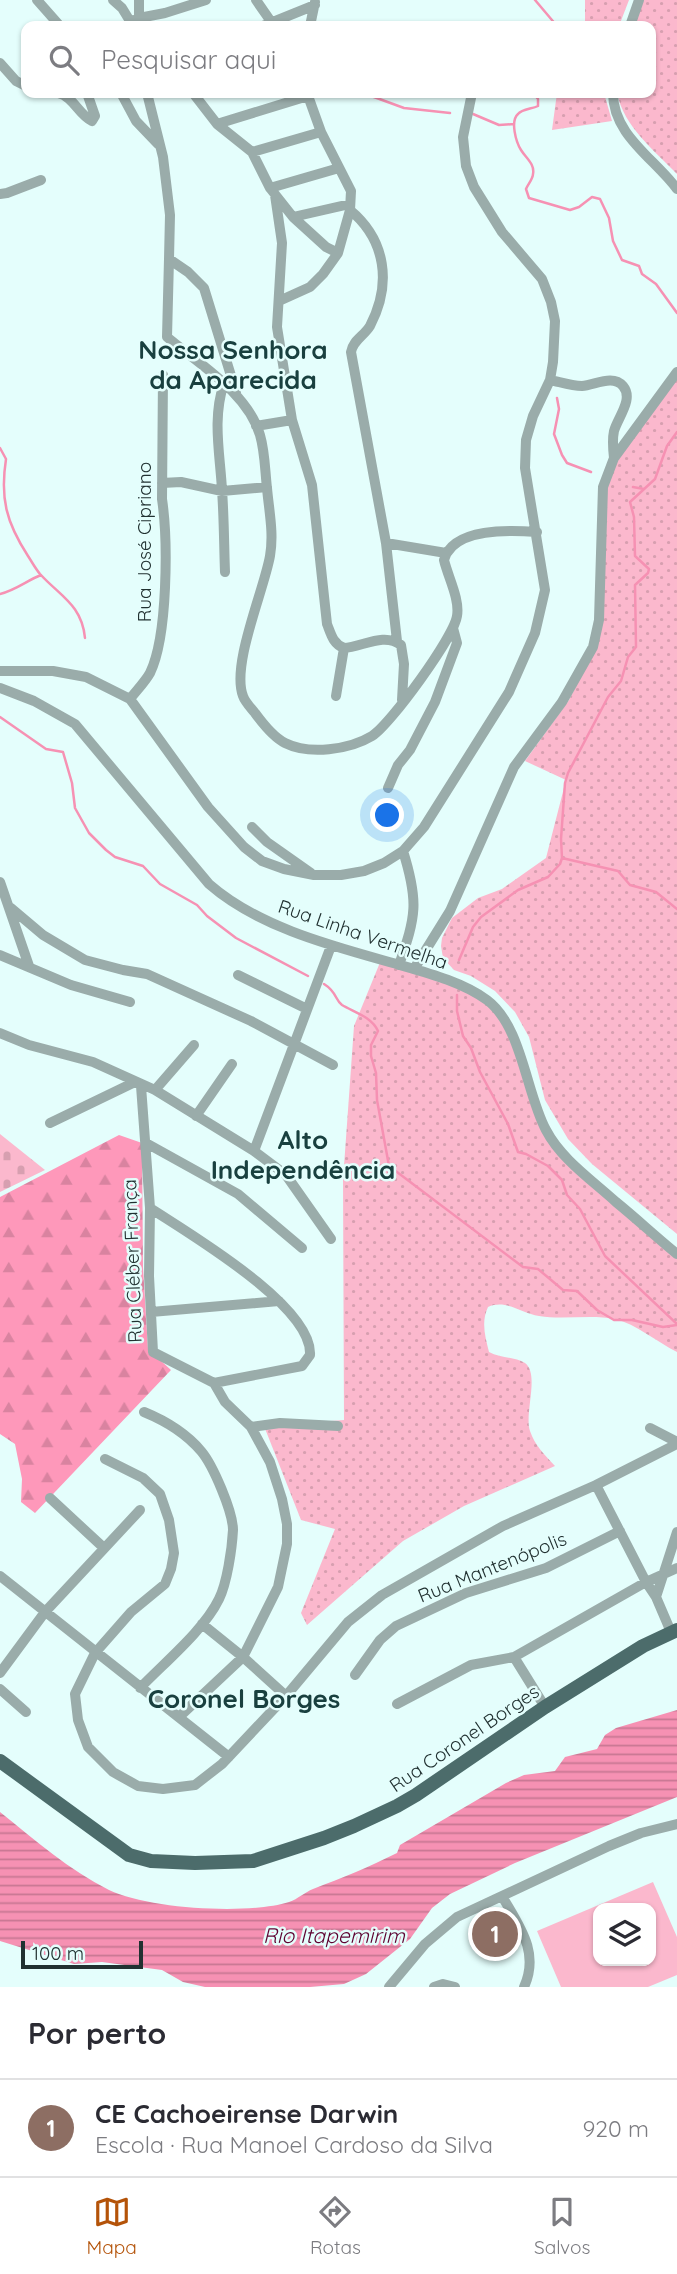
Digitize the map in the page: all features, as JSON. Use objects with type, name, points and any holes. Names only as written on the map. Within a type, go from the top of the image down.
[{"type":"main road","name":"Rua Coronel Borges","points":[[0,1761],[130,1855],[150,1861],[253,1861],[324,1838],[397,1806],[545,1707],[643,1646],[674,1631]]},
{"type":"street","points":[[37,0],[54,21]]},
{"type":"street","points":[[134,21],[139,0]]},
{"type":"street","points":[[138,21],[206,0]]},
{"type":"street","points":[[256,0],[272,21]]},
{"type":"street","points":[[632,21],[639,0]]},
{"type":"street","points":[[119,3],[133,21]]},
{"type":"street","points":[[280,21],[315,3]]},
{"type":"street","points":[[311,21],[315,3]]},
{"type":"street","points":[[0,64],[21,84]]},
{"type":"street","points":[[68,98],[92,121],[95,116],[89,98]]},
{"type":"street","points":[[124,98],[136,121],[158,144]]},
{"type":"street","points":[[148,98],[163,157],[170,215],[167,337],[225,383],[256,426],[262,443],[272,523],[270,554],[245,648],[241,675],[243,695],[264,726],[284,743],[306,748],[350,746],[373,736],[423,676],[453,628],[457,606],[444,560],[446,552],[455,544],[477,535],[500,530],[537,532]]},
{"type":"street","points":[[197,98],[217,124],[251,152],[273,191],[293,218],[326,247],[338,253]]},
{"type":"street","points":[[217,124],[296,98]]},
{"type":"street","points":[[279,301],[310,287],[338,253],[350,207],[351,191],[321,132],[309,98]]},
{"type":"street","points":[[0,671],[53,671],[86,677],[130,699],[208,807],[244,848],[284,870],[314,875],[341,875],[364,871],[403,851],[424,827],[509,692],[536,633],[545,590],[525,468],[526,440],[533,416],[550,380],[554,362],[555,321],[542,279],[502,232],[474,187],[466,166],[463,136],[471,98]]},
{"type":"street","points":[[614,98],[616,116],[627,135],[677,189]]},
{"type":"street","points":[[251,152],[321,132]]},
{"type":"street","points":[[273,191],[339,167]]},
{"type":"street","points":[[0,194],[41,180]]},
{"type":"street","points":[[273,191],[282,243],[277,327],[292,420],[312,485],[327,624],[333,640],[344,648],[384,639],[397,641]]},
{"type":"street","points":[[293,218],[350,207]]},
{"type":"street","points":[[350,207],[372,234],[383,258],[383,281],[370,327],[352,345],[351,352],[386,543],[397,641],[403,649],[402,702]]},
{"type":"street","points":[[169,259],[188,272],[204,288],[238,398]]},
{"type":"street","points":[[414,969],[450,911],[514,768],[562,702],[593,647],[599,620],[603,487],[614,458],[677,372]]},
{"type":"street","name":"Rua José Cipriano","points":[[130,699],[149,674],[160,644],[165,570],[162,483],[163,375]]},
{"type":"street","points":[[550,380],[582,386],[620,381],[627,390],[627,399],[614,430],[614,458]]},
{"type":"street","points":[[225,383],[219,398],[216,428],[225,572]]},
{"type":"street","points":[[256,426],[292,420]]},
{"type":"street","points":[[162,483],[181,482],[222,491],[267,487]]},
{"type":"street","points":[[386,543],[446,552]]},
{"type":"street","points":[[388,788],[398,765],[411,750],[435,702],[457,643],[453,628]]},
{"type":"street","points":[[336,696],[344,648]]},
{"type":"street","name":"Rua Linha Vermelha","points":[[0,688],[34,701],[75,724],[209,884],[228,900],[251,914],[331,946],[414,969],[475,992],[491,1003],[503,1018],[518,1048],[539,1114],[558,1148],[675,1252]]},
{"type":"street","points":[[252,827],[314,875]]},
{"type":"street","points":[[399,965],[414,915],[411,883],[403,851]]},
{"type":"street","points":[[0,881],[29,967]]},
{"type":"street","points":[[11,908],[43,935],[85,960],[147,974],[251,1021],[333,1065]]},
{"type":"street","points":[[254,1151],[331,946]]},
{"type":"street","points":[[0,955],[71,985],[130,1002]]},
{"type":"street","points":[[238,975],[307,1009]]},
{"type":"street","points":[[0,1033],[29,1045],[93,1062],[155,1090],[254,1151],[286,1175],[331,1239]]},
{"type":"street","points":[[155,1090],[194,1045]]},
{"type":"street","points":[[196,1116],[232,1064]]},
{"type":"street","points":[[50,1123],[138,1084]]},
{"type":"street","name":"Rua Cléber França","points":[[138,1084],[146,1143],[150,1208],[153,1352],[214,1383],[225,1402],[251,1427],[270,1462],[282,1499],[287,1544],[278,1587],[243,1657],[178,1717]]},
{"type":"street","points":[[146,1143],[238,1194],[302,1248]]},
{"type":"street","points":[[150,1208],[221,1255],[279,1301],[308,1338],[310,1355],[302,1366],[214,1383]]},
{"type":"street","points":[[151,1312],[279,1301]]},
{"type":"street","points":[[140,1688],[202,1624],[220,1598],[233,1528],[220,1483],[202,1452],[171,1423],[144,1412]]},
{"type":"street","points":[[251,1427],[280,1423],[338,1426]]},
{"type":"street","points":[[650,1428],[677,1443]]},
{"type":"street","points":[[106,1459],[143,1478],[160,1494],[169,1520],[174,1553],[172,1569],[165,1584],[131,1612],[95,1653],[75,1693],[78,1720],[88,1747],[113,1772],[138,1786],[163,1789],[195,1785],[229,1757],[286,1696],[348,1622],[382,1595],[503,1526],[596,1485],[677,1443]]},
{"type":"street","points":[[596,1485],[674,1631]]},
{"type":"street","points":[[50,1498],[104,1548]]},
{"type":"street","points":[[0,1673],[45,1612],[140,1510]]},
{"type":"street","name":"Rua Mantenópolis","points":[[355,1675],[380,1640],[396,1626],[466,1593],[546,1568],[620,1531]]},
{"type":"street","points":[[656,1597],[677,1532]]},
{"type":"street","points":[[397,1704],[471,1665],[514,1657],[646,1582],[677,1568]]},
{"type":"street","points":[[0,1576],[229,1757]]},
{"type":"street","points":[[202,1624],[286,1696]]},
{"type":"street","points":[[514,1657],[545,1707]]},
{"type":"street","points":[[0,1689],[26,1712]]},
{"type":"street","points":[[389,1987],[425,1944],[457,1917],[609,1846],[641,1833],[677,1824]]},
{"type":"street","points":[[502,1896],[529,1945],[530,1966],[524,1987]]},
{"type":"street","points":[[434,1987],[443,1983],[455,1987]]},
{"type":"green space","points":[[585,0],[629,0],[621,21],[585,21]]},
{"type":"green space","points":[[642,0],[677,0],[677,174],[633,127],[619,98],[656,98],[656,21],[636,21]]},
{"type":"green space","points":[[556,98],[605,98],[612,121],[552,130]]},
{"type":"green space","points":[[677,379],[677,1234],[592,1164],[568,1139],[545,1100],[529,1037],[515,1012],[495,991],[471,976],[454,970],[443,958],[441,946],[452,918],[478,898],[502,889],[546,858],[566,780],[525,761],[569,700],[580,678],[604,607],[604,500],[613,466]]},
{"type":"green space","points":[[381,960],[474,994],[501,1018],[549,1138],[677,1253],[677,1352],[639,1329],[615,1319],[548,1317],[501,1305],[488,1307],[484,1324],[489,1352],[521,1361],[529,1368],[532,1385],[530,1431],[537,1446],[555,1466],[464,1506],[403,1541],[307,1625],[301,1613],[335,1529],[301,1520],[264,1426],[344,1420],[343,1180],[354,1026]]},
{"type":"green space","points":[[0,1134],[45,1170],[0,1192]]},
{"type":"green space","points":[[119,1135],[142,1143],[143,1267],[148,1349],[171,1370],[35,1513],[21,1502],[22,1479],[15,1444],[0,1434],[0,1197]]},
{"type":"green space","points":[[653,1882],[677,1937],[677,1975],[648,1987],[561,1987],[537,1931],[593,1907],[593,1966],[656,1966],[656,1903],[603,1903]]},
{"type":"water","name":"Rio Itapemirim","points":[[677,1710],[677,1797],[515,1863],[450,1894],[432,1908],[410,1939],[366,1974],[344,1984],[310,1987],[205,1987],[183,1982],[162,1970],[102,1962],[74,1964],[0,1941],[0,1812],[80,1873],[127,1897],[199,1908],[271,1906],[292,1901],[310,1890],[397,1853],[400,1845],[506,1783],[524,1775],[555,1771],[565,1757],[597,1749],[605,1735],[616,1728]]},
{"type":"waterway","points":[[535,0],[553,21]]},
{"type":"waterway","points":[[377,98],[404,108],[450,113]]},
{"type":"waterway","points":[[537,98],[538,106],[520,112],[514,121],[519,146],[533,167],[533,176],[526,189],[529,198],[570,210],[592,197],[600,199],[622,260],[639,266],[642,274],[656,284],[677,313]]},
{"type":"waterway","points":[[473,114],[499,125],[514,124]]},
{"type":"waterway","points":[[557,398],[559,409],[554,434],[562,455],[567,463],[591,472]]},
{"type":"waterway","points":[[459,960],[473,927],[481,917],[518,890],[548,877],[560,864],[565,783],[568,773],[608,697],[621,681],[628,657],[636,647],[635,585],[649,569],[635,556],[634,517],[630,502],[655,479],[667,446],[677,432]]},
{"type":"waterway","points":[[0,448],[6,459],[6,509],[14,532],[38,572],[75,609],[80,617],[85,638]]},
{"type":"waterway","points":[[633,487],[644,489]]},
{"type":"waterway","points":[[0,594],[41,575]]},
{"type":"waterway","points":[[0,717],[46,749],[63,752],[72,783],[75,808],[89,833],[106,850],[115,857],[143,866],[160,884],[197,905],[236,938],[308,976]]},
{"type":"waterway","points":[[562,858],[618,871],[630,885],[656,892],[677,909]]},
{"type":"waterway","points":[[324,984],[342,1005],[367,1018],[378,1031],[371,1045],[371,1056],[376,1073],[377,1100],[389,1166],[523,1267],[538,1269],[563,1290],[577,1291],[597,1310],[614,1320],[632,1320],[663,1327],[677,1325]]},
{"type":"waterway","points":[[457,995],[457,1011],[463,1036],[508,1124],[518,1152],[548,1166],[562,1180],[567,1195],[580,1209],[605,1256],[677,1324]]},
{"type":"place","name":"CE Cachoeirense Darwin","points":[[495,1934]]},
{"type":"district","name":"Nossa Senhora da Aparecida","points":[[233,364]]},
{"type":"district","name":"Alto Independência","points":[[303,1154]]},
{"type":"district","name":"Coronel Borges","points":[[244,1698]]}]
